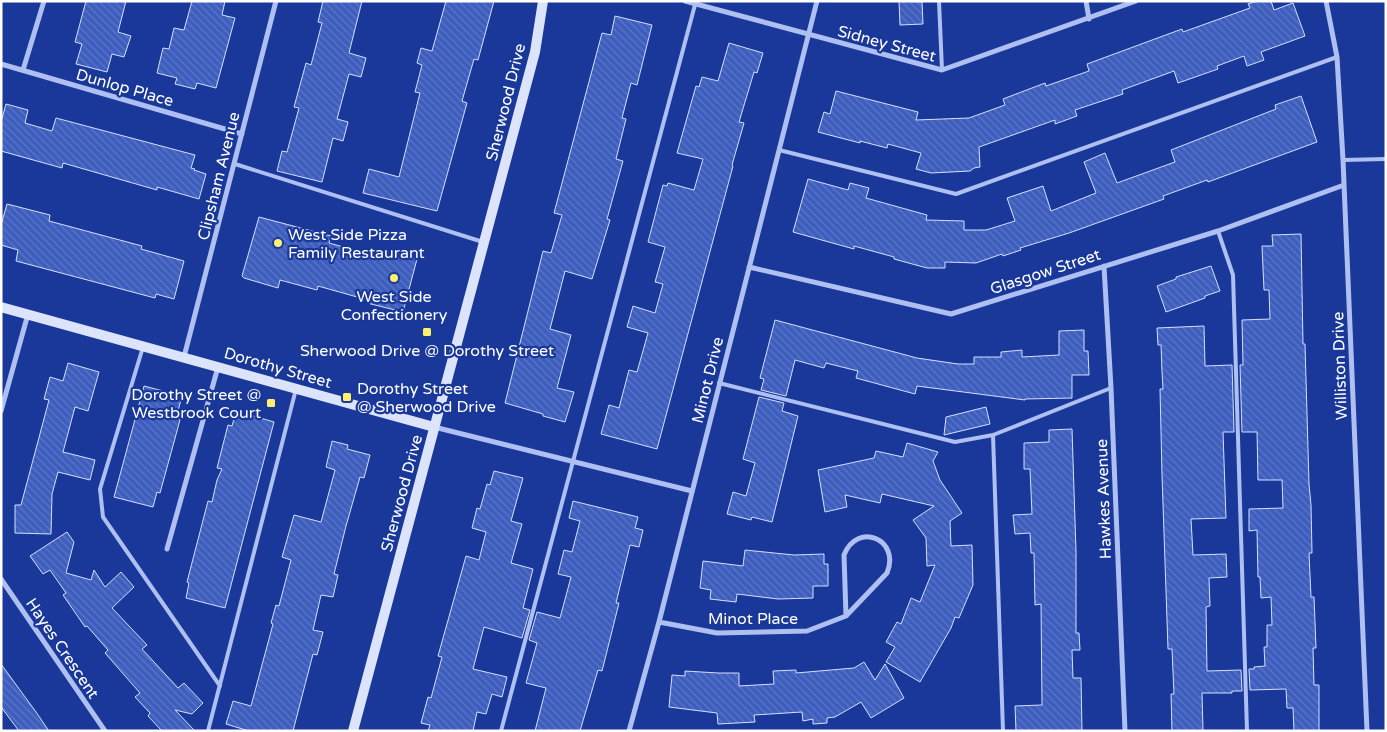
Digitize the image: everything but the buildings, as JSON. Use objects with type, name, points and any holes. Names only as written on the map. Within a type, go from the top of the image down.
[{"type":"street","points":[[23,70],[44,1]]},
{"type":"street","name":"Clipsham Avenue","points":[[184,357],[276,1]]},
{"type":"street","name":"Sherwood Drive","points":[[353,731],[535,52],[543,1]]},
{"type":"street","name":"Sidney Street","points":[[685,1],[809,36],[942,70],[1136,1]]},
{"type":"street","points":[[809,36],[817,1]]},
{"type":"street","points":[[1086,1],[1089,18]]},
{"type":"street","name":"Williston Drive","points":[[1326,1],[1337,57],[1343,160],[1367,731]]},
{"type":"street","name":"Minot Drive","points":[[629,731],[659,622],[809,36]]},
{"type":"street","name":"Dunlop Place","points":[[1,64],[242,134]]},
{"type":"street","name":"Glasgow Street","points":[[749,267],[951,314],[1218,231],[1344,185]]},
{"type":"street","name":"Hawkes Avenue","points":[[1104,266],[1125,731]]},
{"type":"street","name":"Dorothy Street","points":[[1,307],[434,427],[692,491]]},
{"type":"street","points":[[1,411],[28,314]]},
{"type":"street","points":[[167,548],[218,366]]},
{"type":"street","name":"Minot Place","points":[[659,622],[717,633],[787,632],[807,631],[846,616],[887,573],[890,565],[888,549],[883,542],[876,538],[860,537],[852,541],[847,547],[844,555],[846,616]]},
{"type":"street","name":"Hayes Crescent","points":[[1,579],[105,731]]},
{"type":"lane","points":[[939,1],[942,70]]},
{"type":"lane","points":[[501,731],[696,3]]},
{"type":"lane","points":[[779,150],[956,194],[1337,57]]},
{"type":"lane","points":[[1343,160],[1386,159]]},
{"type":"lane","points":[[235,164],[484,242]]},
{"type":"lane","points":[[1218,231],[1233,275],[1247,731]]},
{"type":"lane","points":[[143,347],[100,489],[103,517],[220,686]]},
{"type":"lane","points":[[719,383],[954,442],[993,435],[1111,388]]},
{"type":"lane","points":[[208,731],[296,389]]},
{"type":"lane","points":[[993,435],[1003,731]]},
{"type":"place","name":"West Side Pizza Family Restaurant","points":[[278,243]]},
{"type":"place","name":"West Side Confectionery","points":[[394,278]]},
{"type":"place","name":"Sherwood Drive @ Dorothy Street","points":[[427,332]]},
{"type":"place","name":"Dorothy Street @ Sherwood Drive","points":[[347,397]]},
{"type":"place","name":"Dorothy Street @ Westbrook Court","points":[[271,403]]}]
